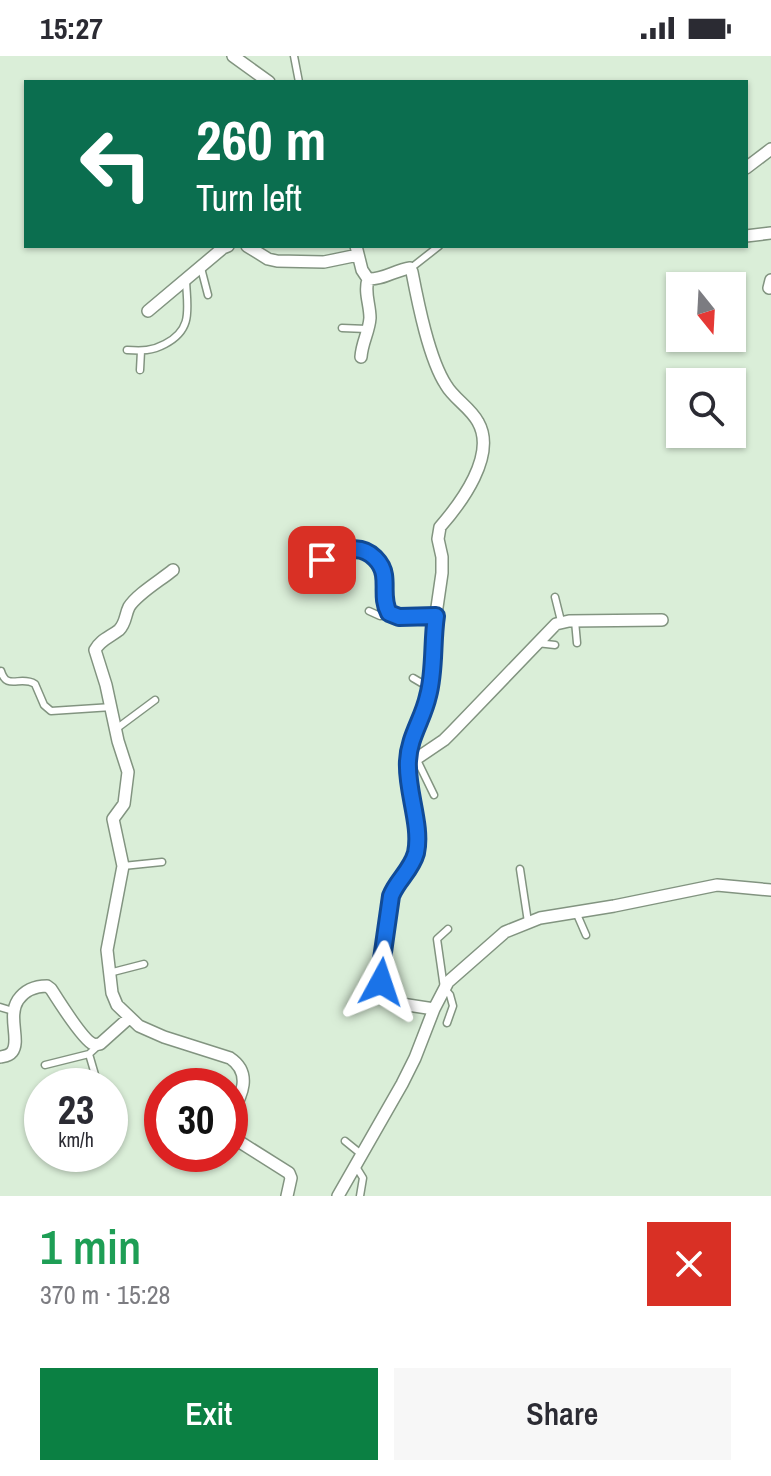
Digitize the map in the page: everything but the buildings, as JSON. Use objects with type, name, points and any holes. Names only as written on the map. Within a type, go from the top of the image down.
[{"type":"street","points":[[233,56],[266,80]]},
{"type":"street","points":[[748,166],[771,149]]},
{"type":"street","points":[[748,236],[771,233]]},
{"type":"street","points":[[148,311],[223,248]]},
{"type":"street","points":[[250,248],[277,261],[324,262],[357,250],[364,276],[368,279],[410,268],[432,355],[439,371],[446,386],[478,421],[483,433],[485,443],[480,462],[466,492],[440,527],[438,539],[442,573],[430,688],[411,739],[418,844],[411,867],[391,896],[380,973],[381,982],[395,1003],[434,1009]]},
{"type":"street","points":[[361,357],[370,308],[365,288],[368,279]]},
{"type":"street","points":[[322,560],[356,548],[367,551],[384,571],[385,604],[391,615],[436,616]]},
{"type":"street","points":[[173,570],[134,602],[120,629],[97,645],[95,650],[128,772],[124,804],[113,819],[123,866],[107,950],[109,973],[117,1005],[139,1026],[219,1054],[237,1063],[240,1068]]},
{"type":"street","points":[[412,762],[444,740],[561,621],[662,620]]},
{"type":"street","points":[[338,1196],[415,1058],[444,988],[505,932],[540,918],[717,885],[771,890]]},
{"type":"street","points":[[0,1057],[15,1047],[13,1011],[30,989],[47,986],[51,989],[92,1043],[100,1044],[129,1018]]},
{"type":"street","points":[[248,1147],[289,1173],[291,1178],[287,1196]]},
{"type":"lane","points":[[294,56],[299,80]]},
{"type":"lane","points":[[410,268],[436,248]]},
{"type":"lane","points":[[201,268],[208,295]]},
{"type":"lane","points":[[127,350],[153,350],[179,336],[186,318],[186,280]]},
{"type":"lane","points":[[342,328],[368,329]]},
{"type":"lane","points":[[140,370],[141,351]]},
{"type":"lane","points":[[555,597],[561,621]]},
{"type":"lane","points":[[369,611],[380,616],[391,615]]},
{"type":"lane","points":[[575,621],[577,643]]},
{"type":"lane","points":[[537,643],[555,645]]},
{"type":"lane","points":[[1,671],[7,682],[25,680],[35,684],[44,705],[51,711],[112,707]]},
{"type":"lane","points":[[413,678],[430,688]]},
{"type":"lane","points":[[115,730],[155,700]]},
{"type":"lane","points":[[412,762],[434,795]]},
{"type":"lane","points":[[123,866],[162,862]]},
{"type":"lane","points":[[520,869],[528,922]]},
{"type":"lane","points":[[576,912],[586,935]]},
{"type":"lane","points":[[447,1023],[453,1006],[444,988],[437,939],[448,929]]},
{"type":"lane","points":[[109,973],[144,964]]},
{"type":"lane","points":[[0,1007],[13,1011]]},
{"type":"lane","points":[[45,1065],[89,1054],[100,1044]]},
{"type":"lane","points":[[89,1054],[93,1068]]},
{"type":"lane","points":[[345,1141],[362,1154]]},
{"type":"lane","points":[[355,1165],[363,1178],[360,1196]]},
{"type":"route","points":[[322,560],[356,548],[364,549],[382,567],[385,604],[391,615],[436,616],[428,699],[411,739],[407,765],[418,844],[411,867],[391,896],[381,982]]}]
